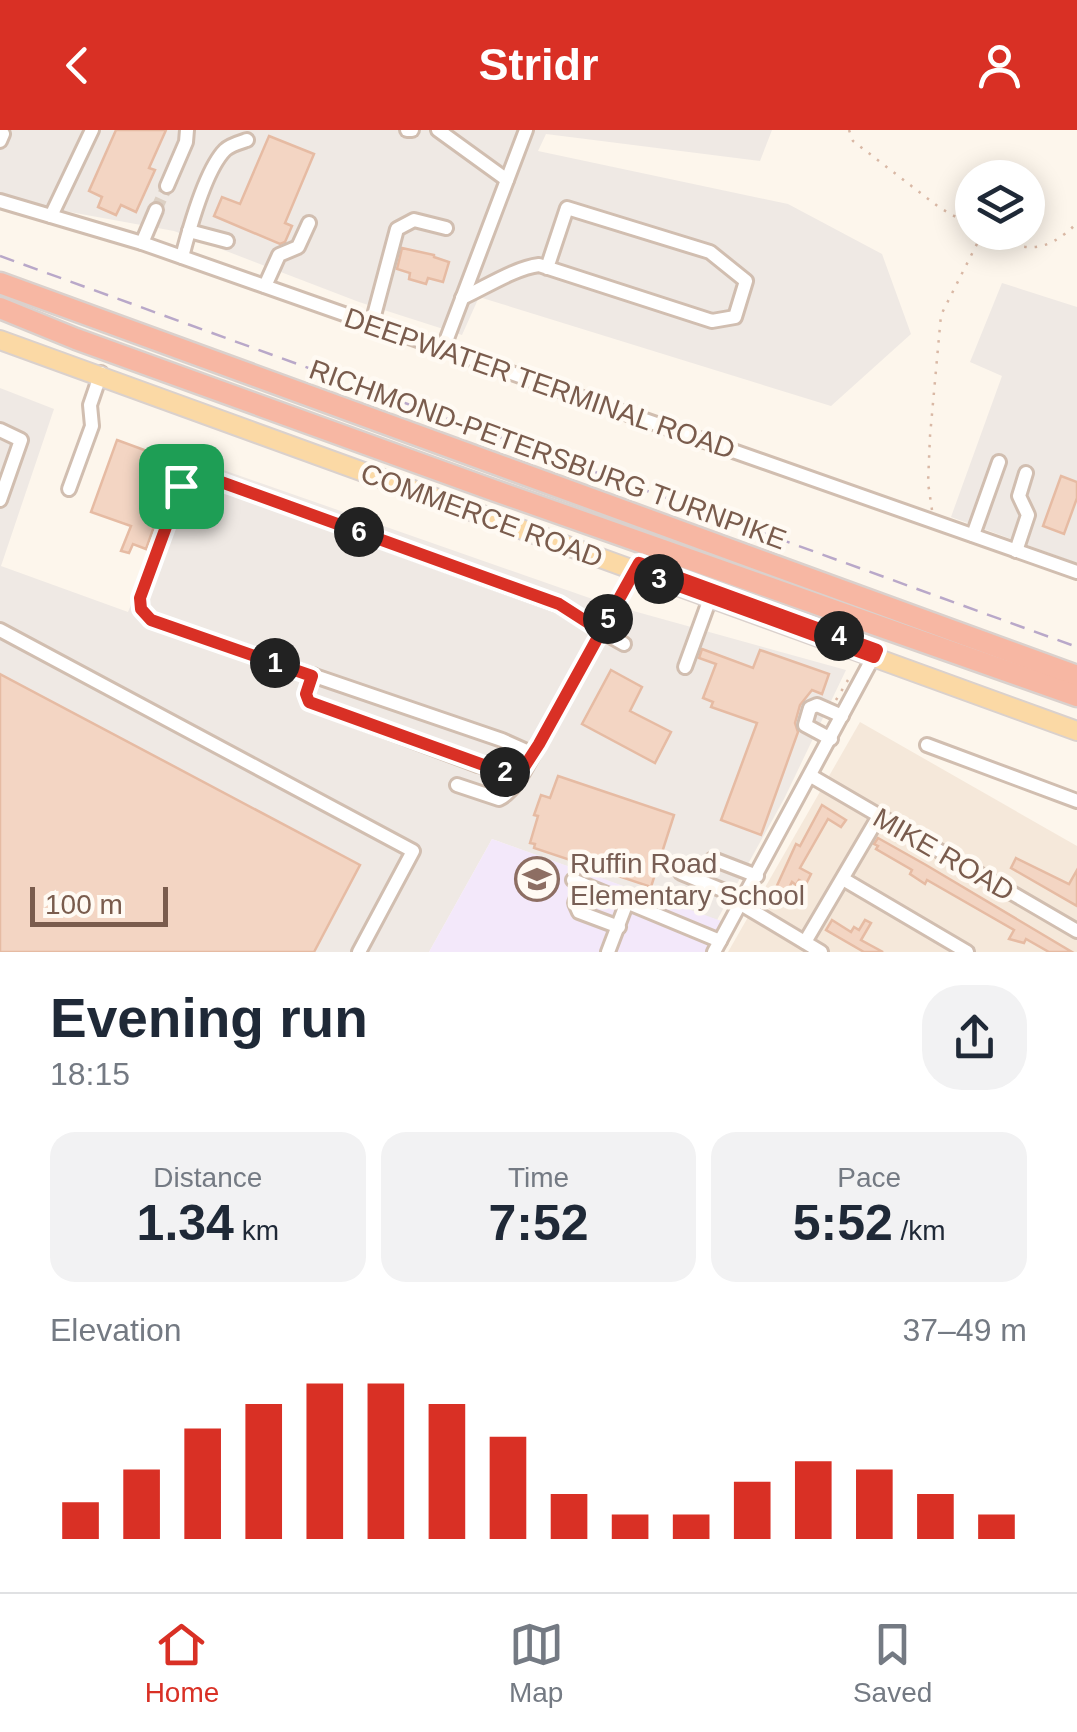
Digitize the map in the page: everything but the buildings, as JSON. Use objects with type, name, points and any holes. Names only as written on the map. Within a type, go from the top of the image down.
[{"type":"highway","name":"RICHMOND-PETERSBURG TURNPIKE","points":[[0,282],[1077,676]]},
{"type":"highway","name":"RICHMOND-PETERSBURG TURNPIKE","points":[[0,308],[490,489],[1077,696]]},
{"type":"main road","name":"COMMERCE ROAD","points":[[0,336],[1077,727]]},
{"type":"street","points":[[50,216],[92,130]]},
{"type":"street","points":[[167,186],[188,130]]},
{"type":"street","points":[[438,130],[507,180]]},
{"type":"street","points":[[443,348],[526,130]]},
{"type":"street","points":[[182,257],[210,177],[226,148],[247,140]]},
{"type":"street","name":"DEEPWATER TERMINAL ROAD","points":[[0,201],[142,243],[1074,572]]},
{"type":"street","points":[[462,298],[521,268],[547,268],[712,322],[735,316],[746,281],[710,252],[567,208],[547,268]]},
{"type":"street","points":[[142,243],[156,210]]},
{"type":"street","points":[[372,324],[397,230],[414,220],[446,228]]},
{"type":"street","points":[[265,286],[279,255],[298,248],[309,222]]},
{"type":"street","points":[[189,231],[227,241]]},
{"type":"street","points":[[69,489],[92,426],[90,404],[101,373]]},
{"type":"street","points":[[0,430],[21,440],[0,500]]},
{"type":"street","points":[[974,536],[999,462]]},
{"type":"street","points":[[1016,551],[1028,515],[1019,496],[1026,473]]},
{"type":"street","points":[[533,754],[151,620],[141,609],[140,598],[181,486],[199,474],[559,604],[624,644]]},
{"type":"street","points":[[1074,572],[1077,555]]},
{"type":"street","points":[[457,785],[499,799],[507,795],[637,567]]},
{"type":"street","points":[[685,668],[711,594]]},
{"type":"street","points":[[0,630],[413,851],[359,952]]},
{"type":"street","points":[[619,926],[580,912],[575,903],[578,882],[717,946],[875,654]]},
{"type":"street","points":[[312,676],[306,694],[309,702],[478,766],[519,775]]},
{"type":"street","points":[[831,739],[805,725],[810,708],[817,705],[842,716]]},
{"type":"street","points":[[926,745],[1077,802]]},
{"type":"street","name":"MIKE ROAD","points":[[811,776],[1077,931]]},
{"type":"street","points":[[805,942],[879,816]]},
{"type":"street","points":[[714,859],[756,876]]},
{"type":"street","points":[[680,873],[742,902],[821,952]]},
{"type":"street","points":[[842,878],[966,952]]},
{"type":"street","points":[[608,952],[627,902]]},
{"type":"path","points":[[850,130],[853,140],[955,216]]},
{"type":"path","points":[[1045,245],[1058,242],[1077,223]]},
{"type":"path","points":[[934,521],[928,483],[942,316],[975,250]]},
{"type":"shaded area","points":[[0,130],[772,130],[760,161],[546,134],[538,151],[788,204],[882,254],[911,334],[831,406],[479,297],[462,335],[359,302],[174,231],[37,206],[0,193]]},
{"type":"shaded area","points":[[1002,283],[1077,307],[1077,563],[951,517],[1002,376],[970,362]]},
{"type":"shaded area","points":[[0,388],[54,409],[1,566],[128,612],[192,459],[601,602],[846,670],[784,799],[717,920],[492,839],[429,952],[0,952]]},
{"type":"shaded area","points":[[860,722],[1077,846],[1077,952],[728,952]]},
{"type":"shaded area","name":"Ruffin Road Elementary School","points":[[492,839],[727,923],[711,952],[429,952]]},
{"type":"tunnel","points":[[156,210],[167,186]]},
{"type":"railway","points":[[0,256],[1077,647]]},
{"type":"place","name":"Ruffin Road Elementary School","points":[[537,879]]},
{"type":"route","points":[[181,486],[140,598],[141,609],[151,620],[312,676],[306,694],[309,702],[503,772],[519,775],[530,760],[635,570],[874,657],[877,650],[639,563],[635,570],[601,631],[559,604],[199,474],[181,486]]}]
